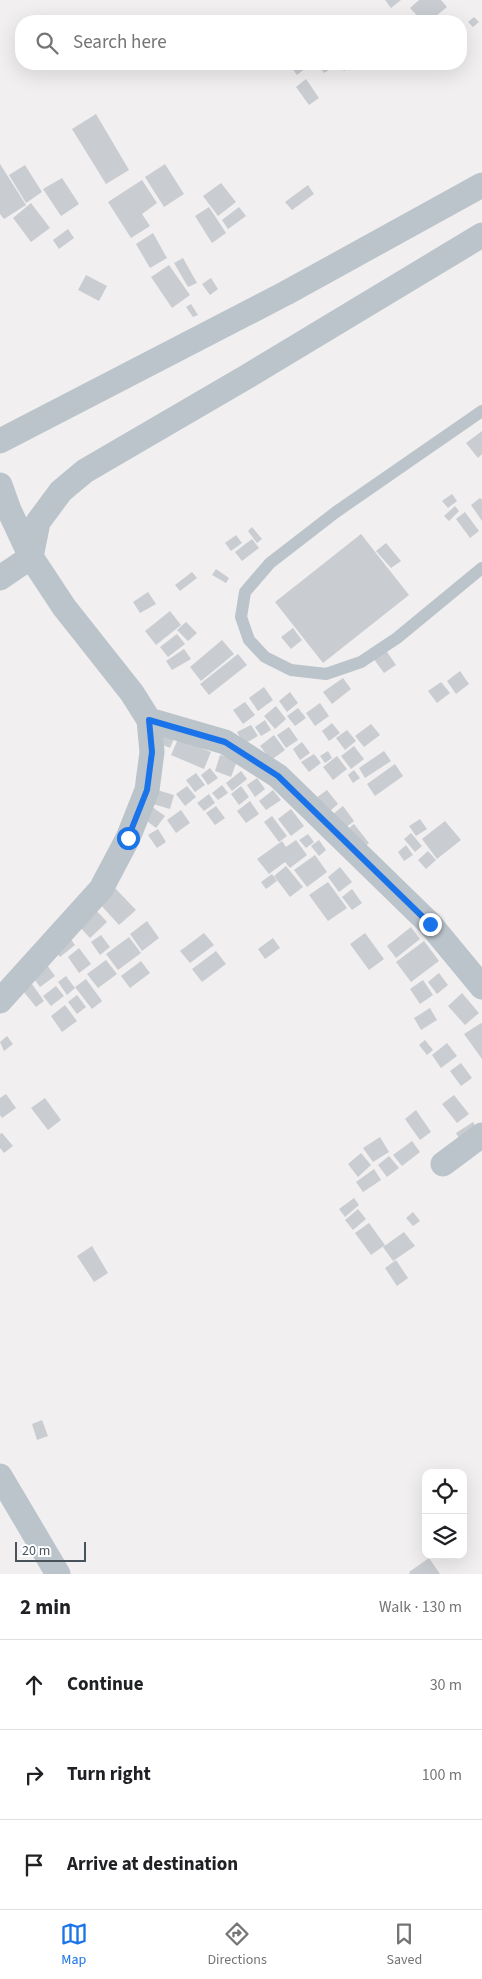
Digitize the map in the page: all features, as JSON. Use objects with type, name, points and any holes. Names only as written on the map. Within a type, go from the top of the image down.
[{"type":"street","points":[[0,441],[286,293],[482,185]]},
{"type":"street","points":[[0,578],[31,557],[38,522],[61,492],[85,470],[248,376],[482,235]]},
{"type":"street","points":[[0,485],[9,510],[31,557],[64,608],[132,693],[149,720],[152,752],[147,790],[128,838],[101,889],[0,1001]]},
{"type":"street","points":[[149,720],[225,742],[278,776],[430,924],[482,987]]},
{"type":"street","points":[[443,1164],[482,1135]]},
{"type":"street","points":[[0,1476],[58,1574]]},
{"type":"lane","points":[[482,411],[336,512],[270,563],[245,592],[241,617],[249,640],[265,657],[291,670],[326,674],[361,662],[397,638],[482,568]]},
{"type":"building","points":[[385,0],[401,0],[391,8]]},
{"type":"building","points":[[419,0],[441,0],[447,7],[437,15],[416,15],[410,8]]},
{"type":"building","points":[[474,17],[479,22],[473,27],[468,22]]},
{"type":"building","points":[[293,70],[303,70],[297,75]]},
{"type":"building","points":[[306,79],[319,98],[309,105],[296,87]]},
{"type":"building","points":[[96,114],[129,170],[106,184],[72,129]]},
{"type":"building","points":[[0,164],[26,205],[4,219],[0,214]]},
{"type":"building","points":[[165,164],[184,194],[164,207],[145,177]]},
{"type":"building","points":[[25,165],[42,192],[26,203],[9,175]]},
{"type":"building","points":[[62,178],[79,204],[61,216],[43,189]]},
{"type":"building","points":[[142,180],[157,203],[142,214],[150,226],[131,238],[108,202]]},
{"type":"building","points":[[221,183],[236,202],[218,216],[203,196]]},
{"type":"building","points":[[308,185],[314,194],[292,210],[285,202]]},
{"type":"building","points":[[31,203],[50,228],[31,242],[13,218]]},
{"type":"building","points":[[209,207],[226,233],[212,243],[195,216]]},
{"type":"building","points":[[239,207],[246,216],[228,229],[222,220]]},
{"type":"building","points":[[68,229],[74,238],[59,249],[53,240]]},
{"type":"building","points":[[153,233],[167,258],[150,268],[136,244]]},
{"type":"building","points":[[183,258],[197,283],[188,287],[174,263]]},
{"type":"building","points":[[169,265],[190,295],[172,308],[151,277]]},
{"type":"building","points":[[86,275],[107,286],[99,301],[78,290]]},
{"type":"building","points":[[211,278],[218,289],[210,295],[202,284]]},
{"type":"building","points":[[191,304],[198,315],[193,317],[186,307]]},
{"type":"building","points":[[482,431],[482,454],[478,458],[466,443]]},
{"type":"building","points":[[452,494],[457,501],[448,508],[442,501]]},
{"type":"building","points":[[480,498],[482,500],[482,521],[471,505]]},
{"type":"building","points":[[455,506],[459,511],[449,521],[444,516]]},
{"type":"building","points":[[465,512],[479,531],[470,538],[456,519]]},
{"type":"building","points":[[252,527],[262,539],[257,543],[248,531]]},
{"type":"building","points":[[361,534],[409,595],[323,663],[275,602]]},
{"type":"building","points":[[236,535],[242,543],[231,551],[225,543]]},
{"type":"building","points":[[252,539],[259,548],[242,561],[235,552]]},
{"type":"building","points":[[386,543],[401,561],[391,568],[376,551]]},
{"type":"building","points":[[216,569],[229,578],[226,583],[212,575]]},
{"type":"building","points":[[192,572],[197,578],[180,591],[175,585]]},
{"type":"building","points":[[148,592],[156,604],[140,613],[133,602]]},
{"type":"building","points":[[170,611],[181,625],[156,645],[145,631]]},
{"type":"building","points":[[186,622],[197,633],[188,641],[177,630]]},
{"type":"building","points":[[293,628],[302,640],[291,649],[281,637]]},
{"type":"building","points":[[177,634],[185,644],[168,657],[160,647]]},
{"type":"building","points":[[222,640],[234,654],[201,681],[190,667]]},
{"type":"building","points":[[184,649],[191,659],[172,670],[166,661]]},
{"type":"building","points":[[385,649],[396,665],[384,673],[373,658]]},
{"type":"building","points":[[238,654],[247,665],[209,695],[200,684]]},
{"type":"building","points":[[460,671],[469,684],[456,694],[447,681]]},
{"type":"building","points":[[343,678],[351,689],[332,704],[323,692]]},
{"type":"building","points":[[441,682],[450,693],[437,703],[428,691]]},
{"type":"building","points":[[264,687],[273,700],[258,711],[249,698]]},
{"type":"building","points":[[290,692],[298,703],[287,712],[279,701]]},
{"type":"building","points":[[245,702],[255,715],[243,724],[233,710]]},
{"type":"building","points":[[320,703],[329,716],[315,726],[306,713]]},
{"type":"building","points":[[276,706],[286,719],[275,729],[264,716]]},
{"type":"building","points":[[298,708],[306,718],[295,726],[287,716]]},
{"type":"building","points":[[265,720],[271,730],[261,736],[255,727]]},
{"type":"building","points":[[332,723],[340,733],[329,741],[322,731]]},
{"type":"building","points":[[371,724],[380,735],[364,747],[355,736]]},
{"type":"building","points":[[251,725],[258,736],[244,744],[237,732]]},
{"type":"building","points":[[289,727],[298,740],[286,748],[277,735]]},
{"type":"building","points":[[159,728],[176,734],[170,748],[154,741]]},
{"type":"building","points":[[347,730],[356,741],[345,750],[336,738]]},
{"type":"building","points":[[274,735],[285,750],[271,760],[260,746]]},
{"type":"building","points":[[178,739],[211,752],[204,769],[171,755]]},
{"type":"building","points":[[302,742],[310,753],[300,760],[293,749]]},
{"type":"building","points":[[354,746],[364,759],[351,769],[341,756]]},
{"type":"building","points":[[328,751],[332,758],[325,763],[320,756]]},
{"type":"building","points":[[384,751],[391,761],[365,778],[359,768]]},
{"type":"building","points":[[314,754],[321,763],[309,772],[301,762]]},
{"type":"building","points":[[220,755],[237,761],[231,777],[215,771]]},
{"type":"building","points":[[337,756],[347,769],[333,780],[323,767]]},
{"type":"building","points":[[395,764],[403,776],[375,796],[367,784]]},
{"type":"building","points":[[210,768],[218,778],[208,785],[201,775]]},
{"type":"building","points":[[354,770],[360,778],[353,783],[348,775]]},
{"type":"building","points":[[241,771],[247,779],[232,791],[226,783]]},
{"type":"building","points":[[196,773],[205,785],[195,792],[186,780]]},
{"type":"building","points":[[257,778],[265,789],[255,797],[247,785]]},
{"type":"building","points":[[222,785],[228,793],[218,800],[212,793]]},
{"type":"building","points":[[187,786],[196,797],[185,806],[176,794]]},
{"type":"building","points":[[241,786],[249,797],[239,805],[231,794]]},
{"type":"building","points":[[157,790],[174,795],[170,809],[153,804]]},
{"type":"building","points":[[273,790],[281,800],[266,810],[259,801]]},
{"type":"building","points":[[327,790],[338,804],[324,816],[312,801]]},
{"type":"building","points":[[209,794],[215,803],[204,811],[197,803]]},
{"type":"building","points":[[250,801],[259,814],[246,823],[237,811]]},
{"type":"building","points":[[148,804],[165,816],[156,828],[139,815]]},
{"type":"building","points":[[216,806],[225,818],[215,825],[206,813]]},
{"type":"building","points":[[343,806],[354,821],[339,833],[328,818]]},
{"type":"building","points":[[291,809],[304,826],[291,836],[278,819]]},
{"type":"building","points":[[181,810],[190,823],[176,833],[167,820]]},
{"type":"building","points":[[272,816],[287,836],[279,842],[264,822]]},
{"type":"building","points":[[420,819],[427,829],[416,836],[409,826]]},
{"type":"building","points":[[445,821],[461,840],[437,859],[422,839]]},
{"type":"building","points":[[354,824],[369,843],[358,851],[344,832]]},
{"type":"building","points":[[158,829],[166,842],[157,848],[148,835]]},
{"type":"building","points":[[411,833],[422,846],[415,852],[404,839]]},
{"type":"building","points":[[308,834],[314,842],[306,848],[299,840]]},
{"type":"building","points":[[296,840],[307,855],[290,868],[285,862],[269,874],[257,859],[282,841],[286,847]]},
{"type":"building","points":[[319,840],[326,850],[319,856],[311,846]]},
{"type":"building","points":[[406,845],[413,855],[404,861],[398,852]]},
{"type":"building","points":[[428,851],[436,860],[426,869],[418,860]]},
{"type":"building","points":[[315,855],[327,872],[307,887],[294,870]]},
{"type":"building","points":[[286,866],[303,887],[290,897],[274,876]]},
{"type":"building","points":[[340,867],[352,882],[339,892],[328,877]]},
{"type":"building","points":[[272,874],[277,881],[266,889],[261,882]]},
{"type":"building","points":[[328,882],[347,908],[328,921],[309,895]]},
{"type":"building","points":[[115,888],[136,910],[119,925],[99,903]]},
{"type":"building","points":[[352,889],[362,903],[352,910],[342,897]]},
{"type":"building","points":[[94,908],[107,922],[90,938],[77,924]]},
{"type":"building","points":[[147,921],[159,938],[142,951],[130,934]]},
{"type":"building","points":[[411,927],[420,939],[396,958],[387,946]]},
{"type":"building","points":[[204,933],[214,945],[190,963],[180,951]]},
{"type":"building","points":[[365,933],[384,959],[369,970],[350,944]]},
{"type":"building","points":[[101,935],[110,947],[100,955],[91,942]]},
{"type":"building","points":[[69,937],[75,945],[60,957],[54,949]]},
{"type":"building","points":[[129,937],[141,953],[118,970],[106,954]]},
{"type":"building","points":[[273,938],[280,948],[265,959],[258,949]]},
{"type":"building","points":[[424,941],[439,961],[411,982],[396,962]]},
{"type":"building","points":[[79,948],[91,964],[79,973],[68,957]]},
{"type":"building","points":[[216,951],[226,964],[202,982],[192,969]]},
{"type":"building","points":[[106,960],[117,974],[98,988],[87,974]]},
{"type":"building","points":[[141,961],[150,973],[130,988],[121,976]]},
{"type":"building","points":[[47,965],[55,976],[40,987],[32,976]]},
{"type":"building","points":[[439,973],[448,985],[437,994],[428,982]]},
{"type":"building","points":[[66,976],[75,988],[67,995],[58,982]]},
{"type":"building","points":[[86,979],[102,1001],[92,1009],[75,987]]},
{"type":"building","points":[[423,980],[433,995],[420,1004],[410,989]]},
{"type":"building","points":[[32,984],[44,1001],[36,1007],[23,991]]},
{"type":"building","points":[[56,986],[64,996],[51,1006],[43,996]]},
{"type":"building","points":[[462,993],[479,1013],[465,1025],[448,1006]]},
{"type":"building","points":[[77,995],[86,1007],[77,1014],[68,1002]]},
{"type":"building","points":[[65,1005],[77,1021],[62,1032],[51,1016]]},
{"type":"building","points":[[430,1008],[437,1020],[421,1030],[414,1018]]},
{"type":"building","points":[[482,1024],[482,1059],[464,1034]]},
{"type":"building","points":[[7,1036],[13,1044],[4,1051],[0,1042]]},
{"type":"building","points":[[425,1040],[433,1050],[427,1055],[419,1045]]},
{"type":"building","points":[[447,1043],[457,1056],[441,1068],[432,1055]]},
{"type":"building","points":[[461,1063],[472,1078],[461,1086],[450,1071]]},
{"type":"building","points":[[6,1094],[16,1108],[2,1118],[0,1115],[0,1098]]},
{"type":"building","points":[[454,1095],[469,1114],[457,1123],[442,1104]]},
{"type":"building","points":[[45,1098],[61,1120],[48,1130],[31,1108]]},
{"type":"building","points":[[416,1110],[431,1132],[420,1140],[405,1119]]},
{"type":"building","points":[[473,1122],[481,1136],[464,1146],[456,1133]]},
{"type":"building","points":[[2,1133],[13,1146],[4,1153],[0,1148],[0,1134]]},
{"type":"building","points":[[380,1137],[389,1152],[373,1162],[363,1148]]},
{"type":"building","points":[[412,1141],[420,1152],[402,1166],[393,1155]]},
{"type":"building","points":[[361,1153],[371,1165],[358,1177],[348,1164]]},
{"type":"building","points":[[389,1156],[399,1168],[387,1177],[378,1165]]},
{"type":"building","points":[[374,1169],[381,1180],[363,1192],[356,1182]]},
{"type":"building","points":[[354,1198],[359,1205],[345,1217],[339,1209]]},
{"type":"building","points":[[358,1209],[366,1219],[353,1230],[345,1220]]},
{"type":"building","points":[[413,1212],[420,1221],[413,1226],[406,1218]]},
{"type":"building","points":[[369,1223],[385,1245],[371,1255],[355,1233]]},
{"type":"building","points":[[404,1232],[415,1246],[393,1261],[383,1247]]},
{"type":"building","points":[[92,1246],[108,1273],[94,1282],[77,1256]]},
{"type":"building","points":[[396,1260],[408,1278],[397,1286],[385,1268]]},
{"type":"building","points":[[42,1420],[48,1436],[37,1440],[32,1424]]},
{"type":"building","points":[[430,1559],[440,1574],[410,1574],[409,1572]]},
{"type":"route","points":[[128,838],[147,790],[152,752],[149,720],[225,742],[245,753],[278,776],[308,803],[430,924]]}]
